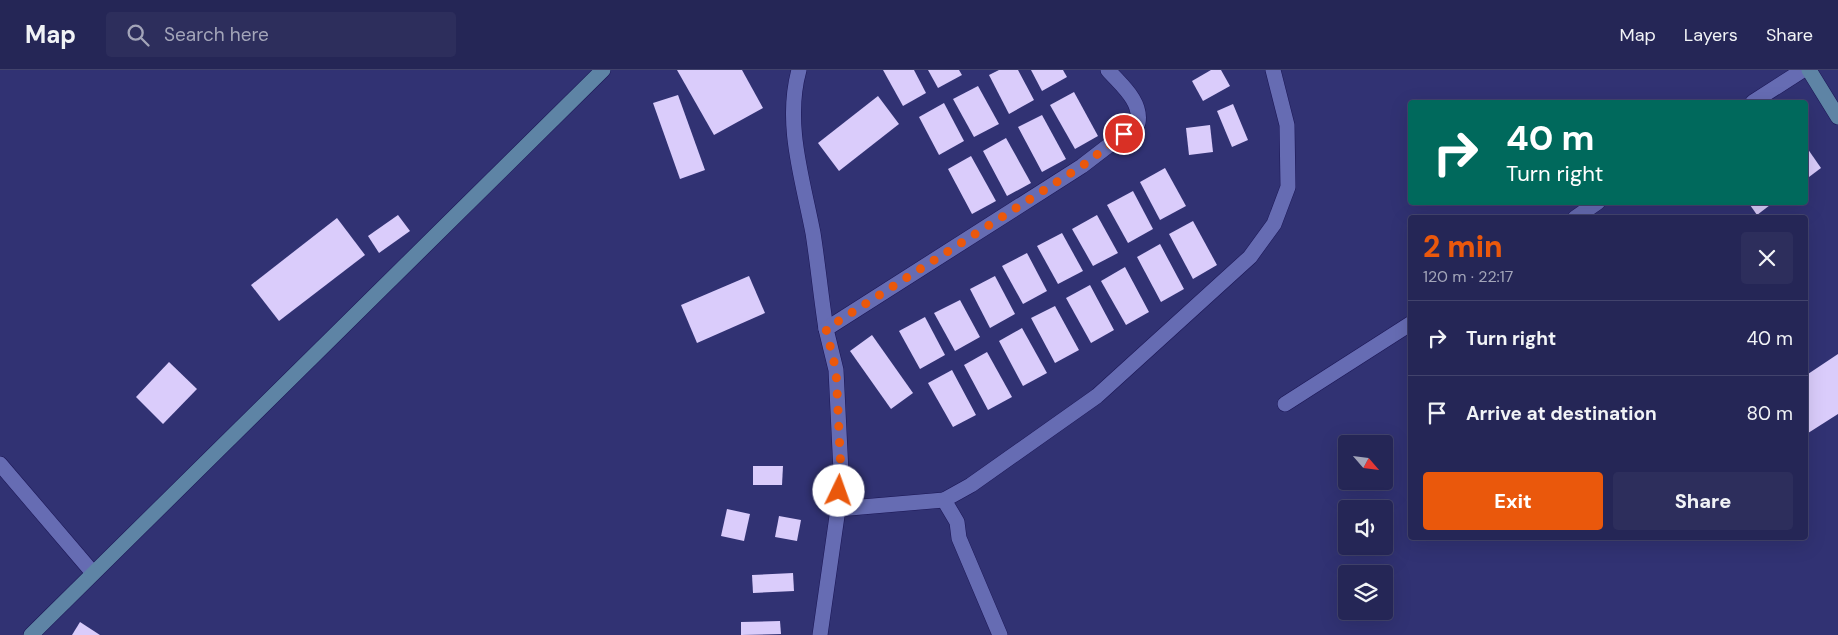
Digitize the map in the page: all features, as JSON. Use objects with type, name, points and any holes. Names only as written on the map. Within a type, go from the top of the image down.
[{"type":"street","points":[[32,635],[603,70]]},
{"type":"street","points":[[799,70],[795,84],[793,128],[813,234],[826,329],[836,370],[841,472],[838,510],[820,635]]},
{"type":"street","points":[[826,329],[1082,166],[1138,123],[1140,113],[1137,104],[1108,70]]},
{"type":"street","points":[[838,510],[944,500],[972,485],[1097,396],[1250,257],[1274,224],[1288,187],[1287,125],[1273,70]]},
{"type":"street","points":[[1756,100],[1803,70]]},
{"type":"street","points":[[1808,70],[1838,117]]},
{"type":"street","points":[[1578,215],[1594,205]]},
{"type":"street","points":[[1285,404],[1408,325]]},
{"type":"street","points":[[0,464],[93,573]]},
{"type":"street","points":[[944,500],[957,522],[959,538],[1000,635]]},
{"type":"building","points":[[677,70],[742,70],[763,108],[714,135]]},
{"type":"building","points":[[883,70],[914,70],[926,93],[903,106]]},
{"type":"building","points":[[928,70],[959,70],[962,75],[938,88]]},
{"type":"building","points":[[999,70],[1018,70],[1034,100],[1009,114],[989,75]]},
{"type":"building","points":[[1031,70],[1063,70],[1067,77],[1042,91]]},
{"type":"building","points":[[1211,70],[1221,70],[1230,86],[1203,101],[1192,81]]},
{"type":"building","points":[[978,86],[999,124],[974,137],[953,99]]},
{"type":"building","points":[[1074,92],[1098,136],[1075,149],[1050,105]]},
{"type":"building","points":[[678,95],[705,170],[680,179],[653,103]]},
{"type":"building","points":[[878,96],[899,124],[839,171],[818,143]]},
{"type":"building","points":[[944,103],[964,141],[939,155],[919,117]]},
{"type":"building","points":[[1233,104],[1248,140],[1232,147],[1217,111]]},
{"type":"building","points":[[1042,115],[1066,159],[1042,172],[1018,127]]},
{"type":"building","points":[[1210,125],[1213,152],[1189,155],[1186,128]]},
{"type":"building","points":[[1006,138],[1031,183],[1007,196],[983,151]]},
{"type":"building","points":[[1808,149],[1821,168],[1808,178]]},
{"type":"building","points":[[971,156],[996,201],[972,214],[948,169]]},
{"type":"building","points":[[1165,168],[1186,206],[1160,220],[1140,182]]},
{"type":"building","points":[[1133,191],[1153,229],[1128,243],[1107,205]]},
{"type":"building","points":[[1750,205],[1770,205],[1757,215]]},
{"type":"building","points":[[398,215],[410,231],[379,253],[368,236]]},
{"type":"building","points":[[1097,215],[1118,253],[1093,266],[1072,229]]},
{"type":"building","points":[[337,218],[365,255],[279,321],[251,285]]},
{"type":"building","points":[[1193,221],[1217,265],[1193,279],[1169,234]]},
{"type":"building","points":[[1062,233],[1083,271],[1058,284],[1037,246]]},
{"type":"building","points":[[1160,244],[1184,289],[1161,302],[1137,257]]},
{"type":"building","points":[[1027,253],[1047,291],[1023,304],[1002,266]]},
{"type":"building","points":[[1125,267],[1149,312],[1126,325],[1101,281]]},
{"type":"building","points":[[749,276],[765,313],[697,343],[681,305]]},
{"type":"building","points":[[995,276],[1015,314],[990,328],[970,289]]},
{"type":"building","points":[[1090,285],[1114,330],[1091,343],[1066,298]]},
{"type":"building","points":[[960,300],[980,337],[955,351],[934,313]]},
{"type":"building","points":[[1055,306],[1079,350],[1055,363],[1031,318]]},
{"type":"building","points":[[925,317],[945,355],[920,369],[899,331]]},
{"type":"building","points":[[1022,328],[1047,373],[1023,386],[999,341]]},
{"type":"building","points":[[872,335],[913,393],[891,409],[850,351]]},
{"type":"building","points":[[987,352],[1012,397],[988,410],[964,365]]},
{"type":"building","points":[[1838,354],[1838,414],[1808,433],[1808,374]]},
{"type":"building","points":[[169,362],[197,389],[163,424],[136,397]]},
{"type":"building","points":[[952,370],[976,415],[953,427],[928,383]]},
{"type":"building","points":[[753,466],[783,466],[782,485],[753,485]]},
{"type":"building","points":[[727,509],[750,514],[744,541],[721,536]]},
{"type":"building","points":[[779,516],[801,520],[797,541],[775,537]]},
{"type":"building","points":[[793,573],[794,591],[753,593],[752,575]]},
{"type":"building","points":[[780,621],[781,634],[741,635],[741,622]]},
{"type":"building","points":[[80,622],[100,635],[72,635]]},
{"type":"route","points":[[839,491],[841,472],[836,370],[826,329],[842,317],[1082,166],[1124,134]]}]
